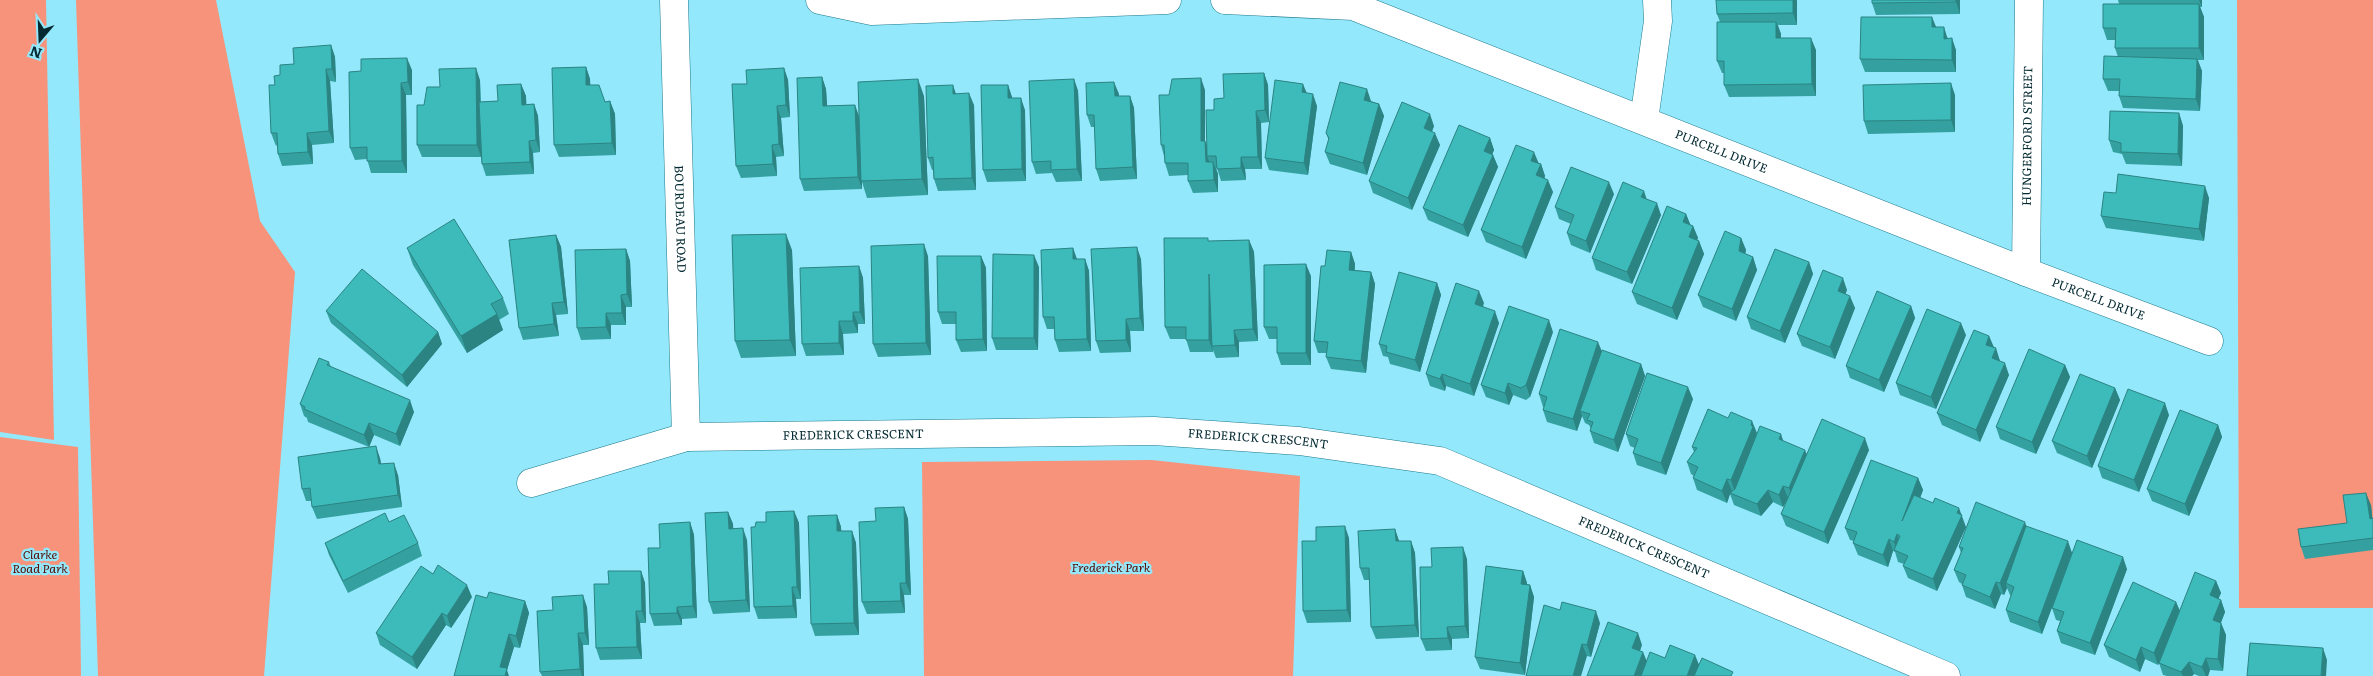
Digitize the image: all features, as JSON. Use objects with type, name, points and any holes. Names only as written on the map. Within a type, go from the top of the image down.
[{"type":"street","name":"BOURDEAU ROAD","points":[[674,0],[686,437]]},
{"type":"street","points":[[820,0],[872,11],[1167,0]]},
{"type":"street","name":"PURCELL DRIVE","points":[[1225,0],[1353,6],[2026,272],[2209,341]]},
{"type":"street","points":[[1644,120],[1658,21],[1657,0]]},
{"type":"street","name":"HUNGERFORD STREET","points":[[2026,272],[2029,0]]},
{"type":"street","name":"FREDERICK CRESCENT","points":[[531,483],[686,437],[1154,431],[1299,442],[1440,461],[1946,676]]},
{"type":"green space","points":[[0,0],[46,0],[54,440],[0,432]]},
{"type":"green space","points":[[76,0],[216,0],[260,221],[295,272],[264,676],[98,676]]},
{"type":"green space","points":[[2237,0],[2373,0],[2373,608],[2239,608]]},
{"type":"green space","name":"Clarke Road Park","points":[[0,437],[78,447],[81,676],[0,676]]},
{"type":"green space","name":"Frederick Park","points":[[1152,460],[1300,476],[1293,676],[924,676],[922,462]]},
{"type":"building","points":[[1716,0],[1793,0],[1793,13],[1717,14]]},
{"type":"building","points":[[1872,0],[1956,0],[1956,2],[1872,3]]},
{"type":"building","points":[[2103,4],[2199,4],[2199,48],[2115,48],[2116,28],[2103,28]]},
{"type":"building","points":[[1861,17],[1932,17],[1932,27],[1944,27],[1944,39],[1952,38],[1952,60],[1860,59]]},
{"type":"building","points":[[1717,22],[1776,22],[1776,38],[1811,38],[1812,84],[1724,85],[1724,61],[1717,61]]},
{"type":"building","points":[[331,45],[332,69],[326,69],[329,131],[307,133],[308,152],[278,154],[277,133],[271,133],[269,85],[275,85],[274,76],[280,75],[280,65],[294,64],[293,48]]},
{"type":"building","points":[[2104,56],[2197,59],[2196,99],[2119,96],[2120,79],[2103,79]]},
{"type":"building","points":[[407,58],[408,82],[401,83],[402,161],[367,161],[367,147],[350,148],[349,72],[361,71],[361,59]]},
{"type":"building","points":[[586,67],[586,85],[599,85],[605,102],[610,101],[612,143],[554,145],[552,68]]},
{"type":"building","points":[[476,68],[477,145],[417,145],[417,105],[424,105],[427,87],[440,87],[439,69]]},
{"type":"building","points":[[784,68],[786,105],[777,106],[779,144],[772,145],[773,164],[736,166],[732,84],[747,84],[746,70]]},
{"type":"building","points":[[1264,73],[1265,110],[1256,111],[1258,157],[1241,157],[1241,168],[1217,169],[1216,156],[1207,156],[1206,110],[1214,110],[1214,99],[1224,98],[1223,74]]},
{"type":"building","points":[[822,77],[823,106],[855,105],[858,177],[800,179],[797,78]]},
{"type":"building","points":[[1201,78],[1201,141],[1205,141],[1206,162],[1213,162],[1214,180],[1188,181],[1188,163],[1165,163],[1164,145],[1161,145],[1159,95],[1169,95],[1172,79]]},
{"type":"building","points":[[918,79],[922,179],[861,181],[858,82]]},
{"type":"building","points":[[1074,79],[1077,169],[1051,170],[1051,161],[1032,162],[1029,81]]},
{"type":"building","points":[[1275,80],[1303,84],[1302,92],[1313,94],[1304,163],[1265,158]]},
{"type":"building","points":[[1114,82],[1115,96],[1130,96],[1133,167],[1096,169],[1094,115],[1087,115],[1086,83]]},
{"type":"building","points":[[1340,82],[1367,89],[1364,100],[1379,104],[1363,163],[1325,152],[1329,138],[1326,133]]},
{"type":"building","points":[[1951,83],[1951,120],[1864,121],[1863,85]]},
{"type":"building","points":[[521,84],[522,105],[534,104],[536,140],[529,141],[530,162],[482,164],[479,102],[498,101],[497,85]]},
{"type":"building","points":[[953,85],[953,94],[969,93],[972,178],[934,179],[933,157],[928,158],[926,86]]},
{"type":"building","points":[[981,85],[1008,85],[1008,98],[1021,98],[1022,169],[983,170]]},
{"type":"building","points":[[1402,102],[1430,114],[1424,128],[1435,133],[1408,198],[1369,181]]},
{"type":"building","points":[[2110,111],[2179,113],[2178,154],[2121,152],[2121,143],[2109,140]]},
{"type":"building","points":[[1459,125],[1490,138],[1484,151],[1493,155],[1463,225],[1423,208]]},
{"type":"building","points":[[1516,145],[1534,152],[1531,161],[1541,164],[1536,175],[1548,180],[1522,247],[1481,230]]},
{"type":"building","points":[[1571,167],[1609,182],[1586,241],[1567,233],[1574,215],[1555,207]]},
{"type":"building","points":[[2118,174],[2205,186],[2199,229],[2101,216],[2104,192],[2116,193]]},
{"type":"building","points":[[1623,182],[1644,191],[1641,197],[1657,203],[1627,272],[1592,258]]},
{"type":"building","points":[[1667,206],[1686,214],[1683,222],[1693,226],[1689,237],[1699,241],[1672,308],[1632,292]]},
{"type":"building","points":[[454,219],[503,298],[491,304],[497,314],[461,336],[407,248]]},
{"type":"building","points":[[1725,231],[1741,238],[1739,251],[1753,257],[1732,309],[1698,295]]},
{"type":"building","points":[[786,234],[790,340],[735,341],[732,235]]},
{"type":"building","points":[[556,235],[564,302],[552,303],[554,324],[519,328],[509,240]]},
{"type":"building","points":[[1164,238],[1208,238],[1208,241],[1249,240],[1253,329],[1234,330],[1235,345],[1212,346],[1209,274],[1209,340],[1186,340],[1186,327],[1165,327]]},
{"type":"building","points":[[924,244],[926,343],[873,344],[871,246]]},
{"type":"building","points":[[1137,247],[1140,318],[1126,319],[1126,340],[1096,341],[1091,249]]},
{"type":"building","points":[[1073,248],[1073,259],[1085,259],[1087,339],[1055,340],[1054,317],[1043,317],[1041,250]]},
{"type":"building","points":[[626,249],[627,294],[621,295],[622,313],[606,313],[606,327],[577,328],[575,250]]},
{"type":"building","points":[[1775,249],[1809,262],[1780,331],[1747,317]]},
{"type":"building","points":[[1327,250],[1351,252],[1349,270],[1371,272],[1361,361],[1326,357],[1328,342],[1314,341],[1321,266],[1325,266]]},
{"type":"building","points":[[993,254],[1034,255],[1034,338],[992,338]]},
{"type":"building","points":[[937,256],[981,256],[983,339],[956,340],[956,312],[938,312]]},
{"type":"building","points":[[1306,264],[1306,353],[1277,353],[1277,327],[1264,327],[1264,265]]},
{"type":"building","points":[[859,266],[860,312],[853,312],[853,321],[839,321],[839,343],[802,344],[800,268]]},
{"type":"building","points":[[362,269],[438,332],[402,375],[326,311]]},
{"type":"building","points":[[1823,270],[1843,278],[1838,291],[1850,296],[1830,347],[1797,334]]},
{"type":"building","points":[[1399,272],[1437,283],[1415,360],[1386,352],[1387,346],[1379,344]]},
{"type":"building","points":[[1456,283],[1479,291],[1475,304],[1495,311],[1470,384],[1442,374],[1440,379],[1426,374]]},
{"type":"building","points":[[1877,291],[1911,306],[1879,380],[1846,366]]},
{"type":"building","points":[[1509,306],[1549,320],[1526,385],[1521,388],[1508,383],[1505,393],[1481,385]]},
{"type":"building","points":[[1927,309],[1961,323],[1931,397],[1896,383]]},
{"type":"building","points":[[1560,329],[1598,342],[1573,419],[1543,410],[1547,397],[1539,394]]},
{"type":"building","points":[[1974,330],[1989,336],[1986,345],[1996,348],[1992,358],[2005,363],[1976,430],[1937,413]]},
{"type":"building","points":[[2029,349],[2065,365],[2032,442],[1996,427]]},
{"type":"building","points":[[1602,350],[1641,364],[1614,440],[1590,431],[1593,422],[1587,420],[1590,414],[1580,411]]},
{"type":"building","points":[[319,358],[329,362],[327,365],[410,400],[396,434],[369,423],[364,435],[304,409],[305,407],[300,404]]},
{"type":"building","points":[[1647,373],[1688,387],[1661,463],[1633,453],[1638,439],[1626,434]]},
{"type":"building","points":[[2080,374],[2115,388],[2087,456],[2052,441]]},
{"type":"building","points":[[2128,389],[2165,403],[2134,480],[2098,466]]},
{"type":"building","points":[[1708,409],[1728,418],[1731,412],[1752,421],[1751,425],[1753,427],[1731,480],[1727,479],[1722,491],[1693,478],[1698,467],[1687,462],[1697,448],[1692,447]]},
{"type":"building","points":[[2180,410],[2218,425],[2185,504],[2147,489]]},
{"type":"building","points":[[1822,419],[1865,438],[1824,532],[1781,514]]},
{"type":"building","points":[[1760,426],[1781,434],[1779,439],[1805,450],[1789,488],[1783,486],[1779,495],[1768,490],[1757,504],[1730,493],[1735,489]]},
{"type":"building","points":[[376,446],[379,464],[394,463],[398,495],[312,507],[310,488],[302,489],[298,457]]},
{"type":"building","points":[[1871,460],[1918,478],[1902,521],[1914,495],[1933,503],[1935,498],[1959,508],[1957,513],[1962,515],[1933,579],[1903,566],[1908,556],[1894,550],[1900,536],[1897,534],[1894,542],[1889,539],[1883,555],[1853,543],[1857,532],[1845,528]]},
{"type":"building","points":[[2366,493],[2370,519],[2373,518],[2373,538],[2301,547],[2298,529],[2347,523],[2343,495]]},
{"type":"building","points":[[1976,502],[2025,522],[2000,583],[1996,582],[1990,597],[1962,585],[1966,575],[1954,570],[1963,548],[1959,547]]},
{"type":"building","points":[[904,507],[906,583],[900,583],[901,601],[862,602],[859,522],[876,521],[875,508]]},
{"type":"building","points":[[794,511],[797,587],[792,587],[793,606],[754,607],[751,527],[755,527],[756,522],[766,522],[766,512]]},
{"type":"building","points":[[728,512],[729,529],[743,528],[746,600],[709,602],[705,513]]},
{"type":"building","points":[[385,513],[389,522],[404,515],[418,543],[343,581],[325,543]]},
{"type":"building","points":[[837,515],[837,531],[852,531],[854,623],[811,624],[808,516]]},
{"type":"building","points":[[690,522],[693,606],[677,607],[677,613],[650,614],[648,548],[660,548],[659,524]]},
{"type":"building","points":[[1345,526],[1347,610],[1303,611],[1302,541],[1316,541],[1316,527]]},
{"type":"building","points":[[2026,526],[2068,541],[2038,622],[2006,610],[2014,587],[2006,583]]},
{"type":"building","points":[[1395,529],[1396,541],[1411,541],[1415,625],[1371,627],[1369,568],[1360,568],[1358,531]]},
{"type":"building","points":[[2077,540],[2123,557],[2090,643],[2057,631],[2064,612],[2052,608]]},
{"type":"building","points":[[1463,547],[1465,626],[1447,627],[1448,638],[1421,639],[1420,567],[1432,567],[1431,548]]},
{"type":"building","points":[[438,565],[467,585],[447,616],[442,613],[412,657],[376,633],[421,566],[433,574]]},
{"type":"building","points":[[1486,566],[1523,571],[1521,584],[1530,585],[1520,663],[1475,657]]},
{"type":"building","points":[[608,571],[641,571],[642,611],[636,611],[637,647],[596,648],[594,584],[609,584]]},
{"type":"building","points":[[2195,572],[2216,581],[2210,595],[2221,600],[2213,620],[2221,623],[2218,659],[2206,658],[2202,667],[2189,662],[2181,672],[2159,663]]},
{"type":"building","points":[[2133,582],[2176,602],[2154,653],[2141,647],[2136,660],[2104,645]]},
{"type":"building","points":[[489,592],[525,601],[516,636],[509,634],[500,667],[507,668],[505,676],[454,676],[476,595],[487,598]]},
{"type":"building","points":[[583,595],[585,633],[578,633],[580,669],[540,672],[537,611],[553,610],[552,597]]},
{"type":"building","points":[[1562,602],[1596,611],[1587,645],[1582,644],[1573,676],[1526,676],[1544,605],[1560,610]]},
{"type":"building","points":[[1608,622],[1638,633],[1632,648],[1643,652],[1634,676],[1587,676]]},
{"type":"building","points":[[2250,643],[2323,648],[2321,676],[2247,676]]},
{"type":"building","points":[[1670,645],[1695,655],[1687,676],[1641,676],[1650,652],[1665,658]]},
{"type":"building","points":[[1702,658],[1733,672],[1731,676],[1694,676]]}]
